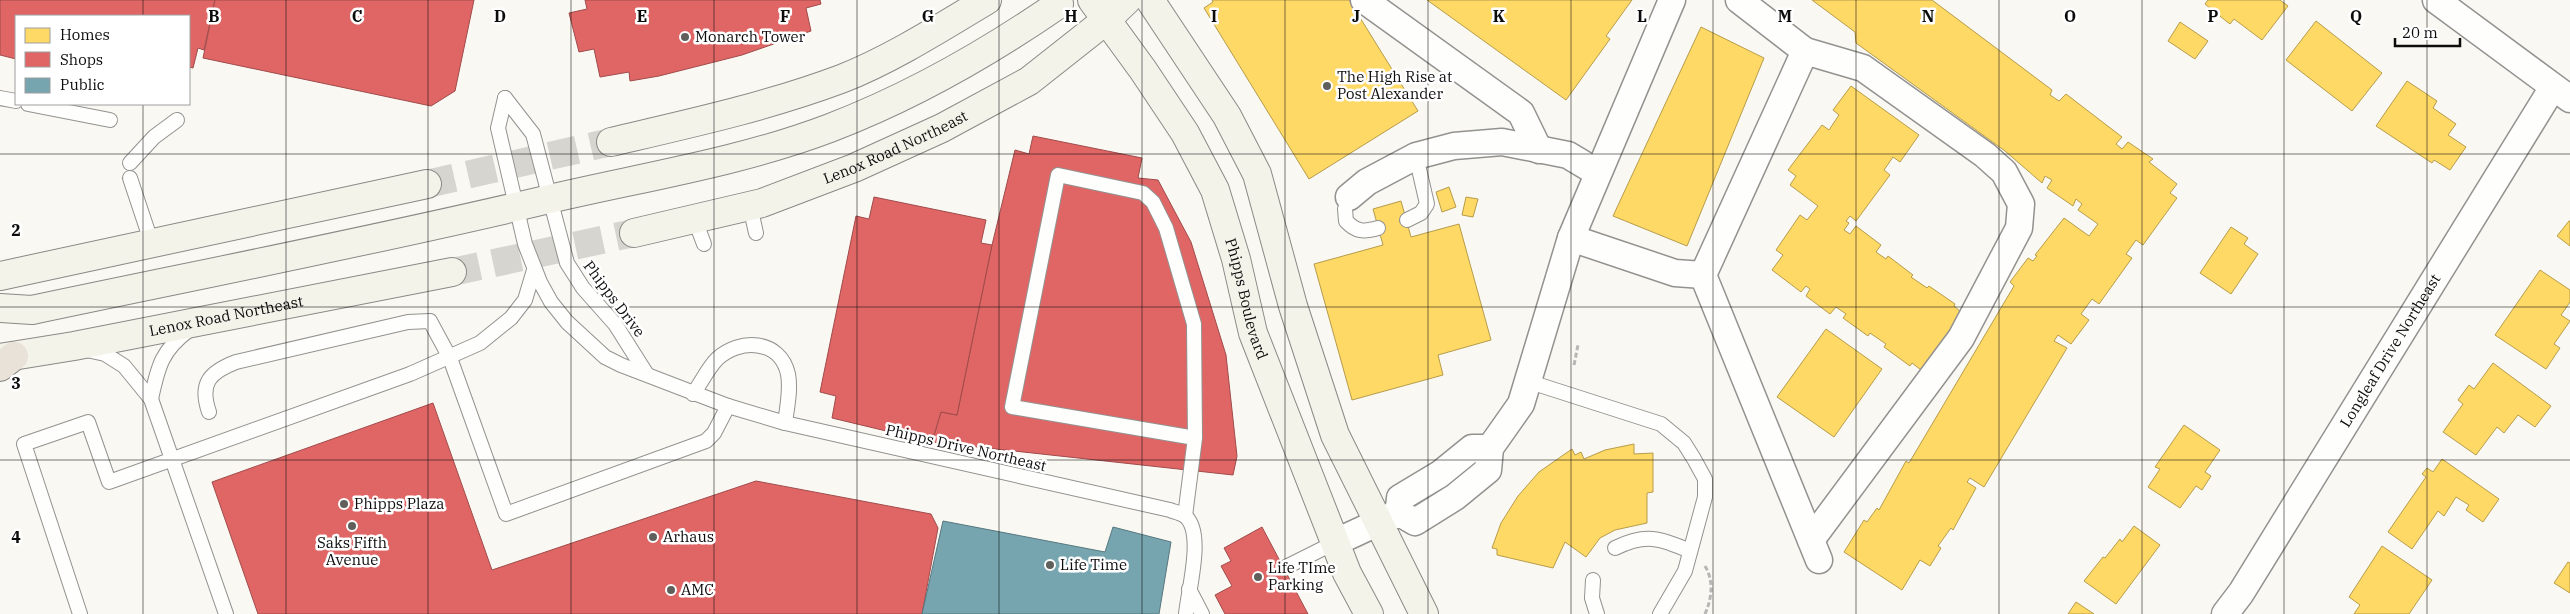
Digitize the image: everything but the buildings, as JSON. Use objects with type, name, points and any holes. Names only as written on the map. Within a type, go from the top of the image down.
[{"type":"main road","points":[[611,142],[753,108],[842,79],[906,46],[987,0]]},
{"type":"main road","name":"Lenox Road Northeast","points":[[634,233],[700,232],[750,206],[854,168],[942,128],[1029,81],[1098,10],[1127,0]]},
{"type":"main road","points":[[1150,0],[1227,116],[1256,174],[1293,306],[1335,435],[1387,519],[1424,614]]},
{"type":"main road","points":[[0,308],[32,310],[517,207],[763,149],[831,128],[904,96],[1015,34],[1059,2],[1098,10]]},
{"type":"main road","name":"Phipps Boulevard","points":[[1098,10],[1144,70],[1185,133],[1215,190],[1236,258],[1253,333],[1334,544],[1352,586],[1369,614]]},
{"type":"main road","points":[[0,276],[427,184]]},
{"type":"main road","name":"Lenox Road Northeast","points":[[5,360],[452,272]]},
{"type":"main road","points":[[0,328],[32,310]]},
{"type":"street","points":[[1364,0],[1521,114],[1539,150]]},
{"type":"street","points":[[1334,544],[1387,519],[1403,515],[1416,522],[1455,497],[1488,470],[1490,448],[1520,404],[1571,238],[1672,0]]},
{"type":"street","points":[[1739,0],[1805,51],[1868,62],[1989,149],[2021,204],[2019,228],[1961,338],[1815,550],[1703,275],[1805,51]]},
{"type":"street","points":[[2436,0],[2562,93]]},
{"type":"street","name":"Longleaf Drive Northeast","points":[[2225,614],[2562,93]]},
{"type":"street","points":[[1348,197],[1367,182],[1416,156],[1454,146],[1502,142],[1568,155],[1598,173]]},
{"type":"street","points":[[1571,238],[1675,273],[1703,275]]},
{"type":"lane","points":[[0,98],[15,101]]},
{"type":"lane","name":"Phipps Drive","points":[[517,207],[498,128],[505,98],[533,134],[567,263],[583,288],[615,324],[646,374]]},
{"type":"lane","points":[[33,105],[110,120]]},
{"type":"lane","points":[[130,163],[154,137],[177,120]]},
{"type":"lane","points":[[1406,220],[1421,213],[1427,204],[1416,156]]},
{"type":"lane","points":[[1186,614],[1195,550],[1194,535],[1185,516],[1196,438],[1194,324],[1166,228],[1153,202],[1144,193],[1058,174],[1012,407],[1196,438]]},
{"type":"lane","points":[[130,178],[152,244]]},
{"type":"lane","points":[[1348,197],[1345,209],[1346,221],[1354,229],[1365,231],[1378,228]]},
{"type":"lane","points":[[750,206],[756,233]]},
{"type":"lane","points":[[517,207],[534,270],[551,302],[587,341],[605,357],[646,374]]},
{"type":"lane","points":[[80,614],[24,444],[88,422],[109,482],[450,358],[480,344],[511,318],[525,300],[534,270]]},
{"type":"lane","points":[[209,412],[204,398],[204,389],[214,373],[222,367],[236,362],[408,322],[430,321],[450,358],[506,514],[706,441],[714,433],[728,406]]},
{"type":"lane","points":[[151,398],[157,373],[172,342],[201,322]]},
{"type":"lane","points":[[693,394],[716,360],[730,348],[748,343],[765,347],[779,357],[788,372],[789,393],[784,423]]},
{"type":"lane","points":[[74,346],[105,354],[124,366],[151,398],[226,614]]},
{"type":"lane","name":"Phipps Drive Northeast","points":[[646,374],[693,394],[784,423],[1170,510],[1185,516]]},
{"type":"lane","points":[[1527,381],[1661,424],[1684,443],[1705,479],[1705,497],[1686,571],[1660,614]]},
{"type":"lane","points":[[1615,548],[1633,540],[1652,538],[1690,551]]},
{"type":"lane","points":[[1284,568],[1334,544]]},
{"type":"lane","points":[[1592,580],[1592,598],[1596,614]]},
{"type":"lane","points":[[1189,590],[1202,614]]},
{"type":"path","points":[[1574,365],[1578,345]]},
{"type":"tunnel","points":[[427,184],[611,142]]},
{"type":"tunnel","points":[[452,272],[634,233]]},
{"type":"place","name":"Monarch Tower","points":[[685,37]]},
{"type":"place","name":"The High Rise at Post Alexander","points":[[1327,86]]},
{"type":"place","name":"Phipps Plaza","points":[[344,504]]},
{"type":"place","name":"Saks Fifth Avenue","points":[[352,526]]},
{"type":"place","name":"Arhaus","points":[[653,537]]},
{"type":"place","name":"Life Time","points":[[1050,565]]},
{"type":"place","name":"Life TIme Parking","points":[[1258,577]]},
{"type":"place","name":"AMC","points":[[671,590]]}]
